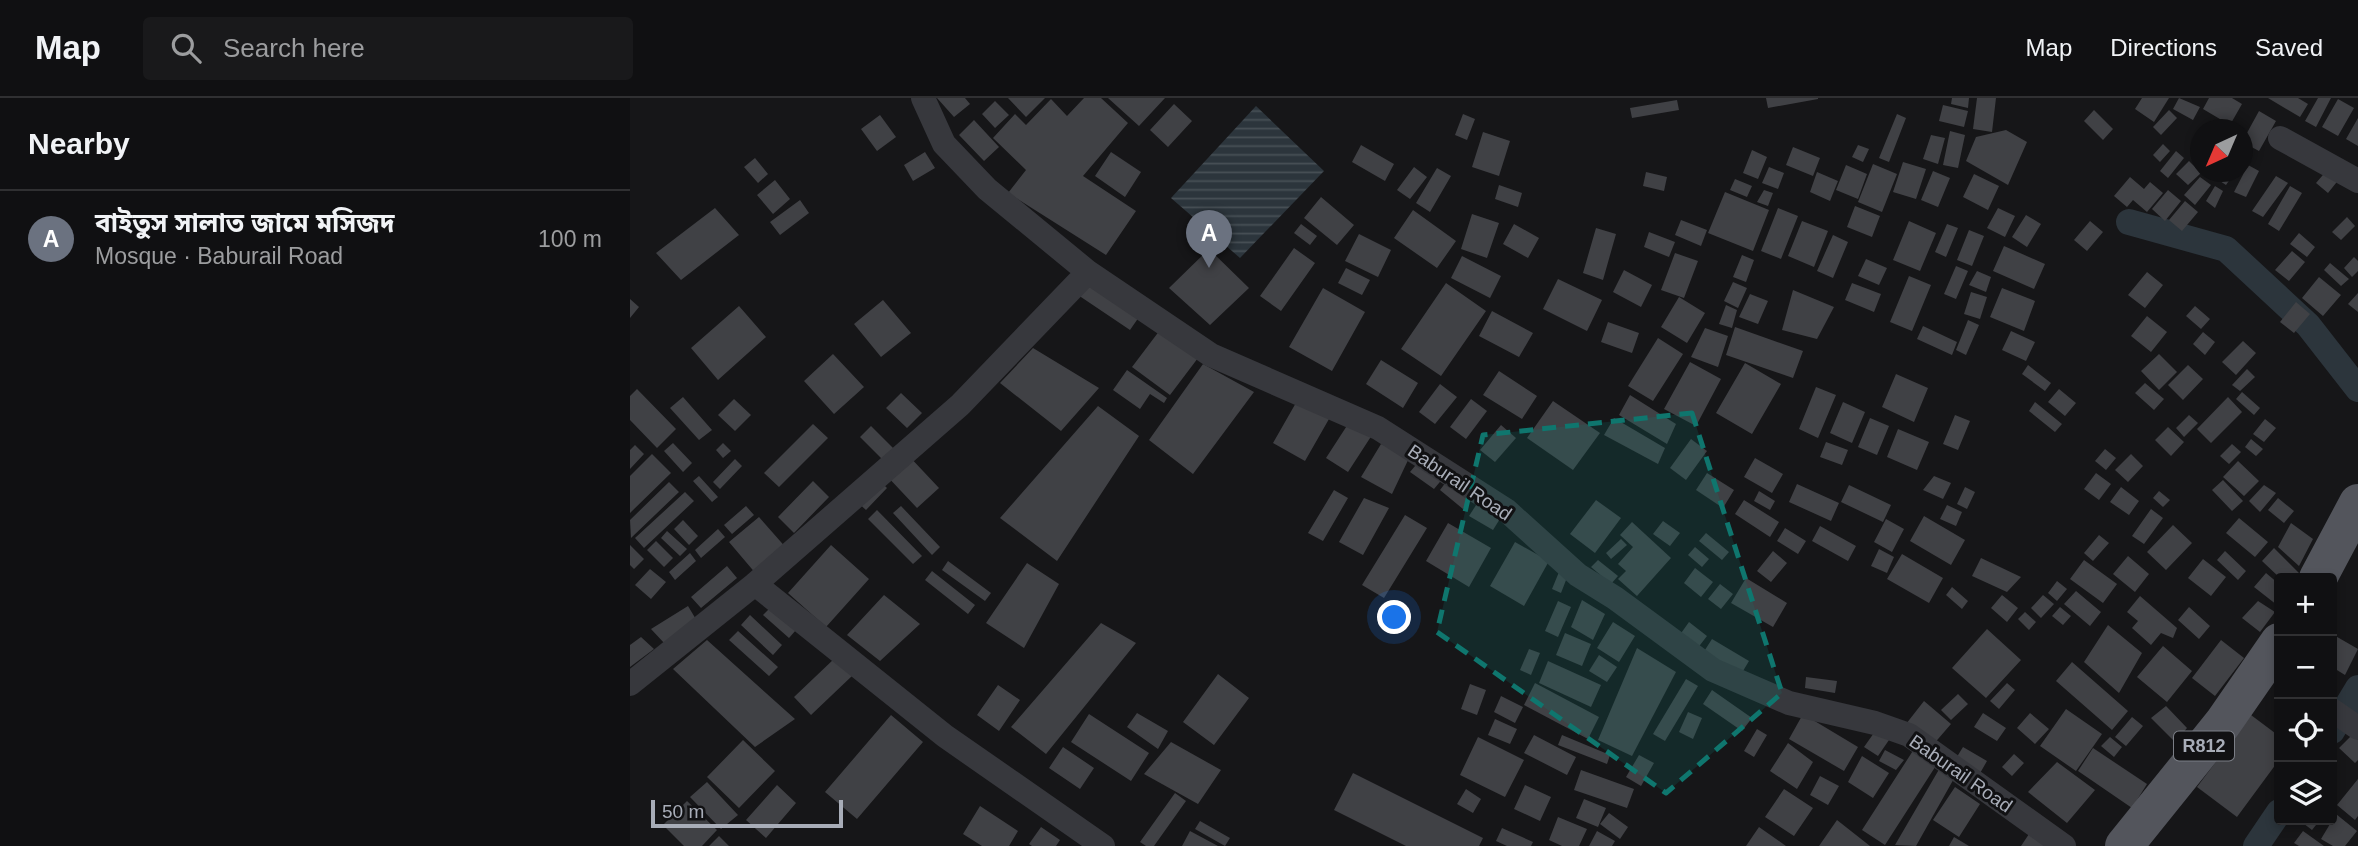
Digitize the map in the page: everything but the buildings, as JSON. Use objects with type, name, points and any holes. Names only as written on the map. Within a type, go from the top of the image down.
[{"type":"main road","points":[[2321,573],[2358,503]]},
{"type":"main road","name":"R812","points":[[2124,846],[2274,660]]},
{"type":"street","name":"Baburail Road","points":[[923,98],[944,144],[987,189],[1088,272],[1211,355],[1378,428],[1506,510],[1578,575],[1615,598],[1713,670],[1790,703],[1875,723],[1909,735],[2064,846]]},
{"type":"street","points":[[2280,138],[2358,181]]},
{"type":"street","points":[[630,684],[755,584],[960,405],[1088,272]]},
{"type":"street","points":[[755,584],[945,736],[1103,846]]},
{"type":"street","points":[[2337,713],[2358,728]]},
{"type":"highlighted area","points":[[1692,413],[1782,693],[1666,793],[1437,632],[1483,435]]},
{"type":"shaded area","points":[[1256,106],[1324,171],[1240,258],[1171,198]]},
{"type":"waterway","points":[[2129,222],[2226,249],[2308,325],[2358,389]]},
{"type":"waterway","points":[[2337,723],[2358,688]]},
{"type":"waterway","points":[[2256,846],[2274,819]]},
{"type":"place","name":"বাইতুস সালাত জামে মসিজদ","points":[[1209,268]]}]
